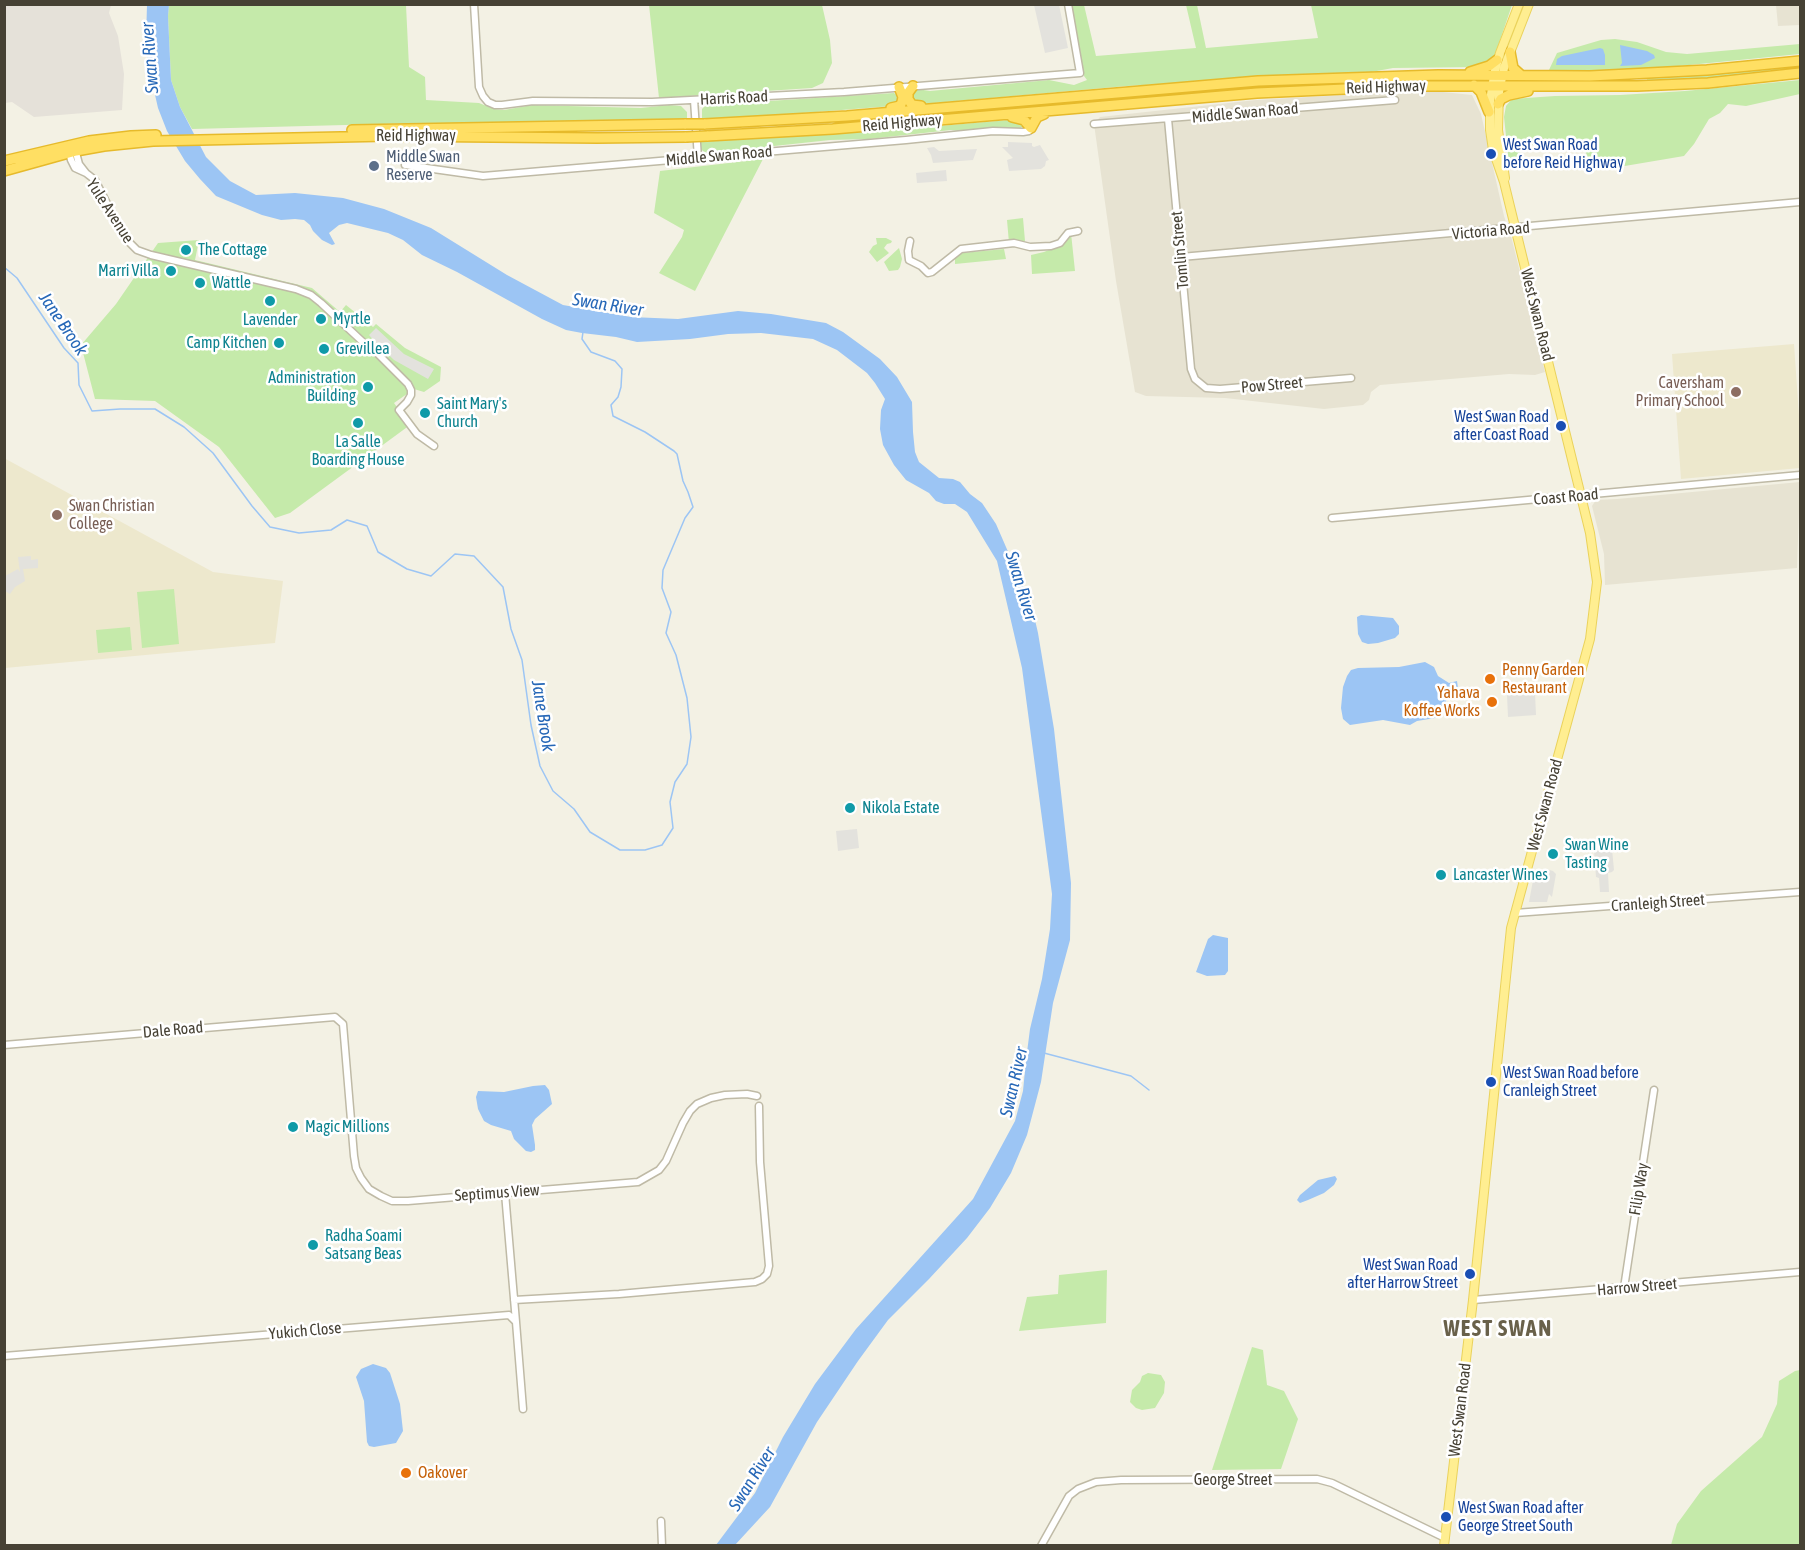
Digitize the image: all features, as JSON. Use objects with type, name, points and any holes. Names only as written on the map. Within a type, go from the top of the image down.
[{"type":"highway","points":[[1510,52],[1513,68],[1522,76]]},
{"type":"highway","points":[[1466,75],[1490,66],[1497,60]]},
{"type":"highway","name":"Reid Highway","points":[[4,161],[72,148],[163,138],[704,124],[847,116],[1258,81],[1466,75],[1590,76],[1707,70],[1800,61]]},
{"type":"highway","name":"Reid Highway","points":[[305,134],[686,137],[833,129],[1257,93],[1355,87],[1474,85],[1583,87],[1671,84],[1800,73]]},
{"type":"highway","points":[[1474,85],[1482,92],[1489,112]]},
{"type":"highway","points":[[913,86],[908,93],[908,99],[912,105],[957,106]]},
{"type":"highway","points":[[847,116],[900,106],[903,97],[899,87]]},
{"type":"highway","points":[[1498,104],[1509,94],[1532,91],[1542,87]]},
{"type":"highway","points":[[987,116],[1021,118],[1031,128],[1040,115],[1070,109]]},
{"type":"highway","name":"Reid Highway","points":[[4,173],[72,148]]},
{"type":"main road","name":"West Swan Road","points":[[1444,1542],[1473,1300],[1509,944],[1515,912],[1590,639],[1597,582],[1593,546],[1581,495],[1504,182],[1493,150],[1490,130],[1489,112],[1498,75],[1497,60],[1519,4]]},
{"type":"main road","name":"West Swan Road","points":[[1498,75],[1529,4]]},
{"type":"main road","name":"West Swan Road","points":[[1496,86],[1504,182]]},
{"type":"street","name":"Harris Road","points":[[474,4],[479,87],[483,96],[495,105],[533,101],[694,100],[1080,73],[1068,4]]},
{"type":"street","points":[[694,100],[698,158]]},
{"type":"street","name":"Middle Swan Road","points":[[1094,124],[1395,100]]},
{"type":"street","name":"Tomlin Street","points":[[1168,119],[1191,369],[1195,379]]},
{"type":"street","name":"Middle Swan Road","points":[[405,165],[483,176],[906,141],[993,131],[1023,132],[1031,128]]},
{"type":"street","name":"Yule Avenue","points":[[72,148],[79,164],[95,180],[124,237],[137,250],[299,290],[311,295],[321,303],[408,384],[411,391],[410,397],[399,410],[417,434],[434,446]]},
{"type":"street","name":"Victoria Road","points":[[1181,257],[1800,202]]},
{"type":"street","points":[[910,241],[909,261],[921,266],[927,273],[932,272],[961,249],[1014,243],[1030,247],[1051,246],[1060,243],[1068,233],[1078,231]]},
{"type":"street","name":"Pow Street","points":[[1195,379],[1206,388],[1220,390],[1351,378]]},
{"type":"street","name":"Coast Road","points":[[1332,518],[1800,475]]},
{"type":"street","name":"Cranleigh Street","points":[[1515,912],[1542,912],[1800,892]]},
{"type":"street","name":"Dale Road","points":[[4,1045],[332,1017],[341,1021]]},
{"type":"street","name":"Septimus View","points":[[341,1021],[344,1033],[354,1155],[361,1178],[369,1189],[393,1201],[638,1182],[660,1170],[683,1123],[697,1104],[725,1095],[757,1095]]},
{"type":"street","name":"Filip Way","points":[[1624,1288],[1654,1090]]},
{"type":"street","points":[[514,1300],[619,1294],[754,1282],[762,1279],[767,1274],[769,1266],[760,1162],[759,1106]]},
{"type":"street","points":[[505,1193],[523,1409]]},
{"type":"street","name":"Harrow Street","points":[[1473,1300],[1800,1272]]},
{"type":"street","name":"Yukich Close","points":[[4,1356],[500,1314],[509,1315],[516,1322]]},
{"type":"street","name":"George Street","points":[[1041,1545],[1069,1496],[1078,1489],[1096,1482],[1121,1480],[1317,1479],[1332,1483],[1444,1542]]},
{"type":"street","points":[[662,1521],[662,1545]]},
{"type":"shaded area","points":[[5,4],[111,5],[109,13],[118,36],[124,74],[122,110],[34,117],[12,102],[5,103]]},
{"type":"shaded area","points":[[1034,5],[1059,5],[1068,48],[1045,53]]},
{"type":"shaded area","points":[[1776,5],[1800,5],[1800,25],[1778,26]]},
{"type":"shaded area","points":[[1397,92],[1443,92],[1472,95],[1481,114],[1504,216],[1545,372],[1535,375],[1509,374],[1380,385],[1371,392],[1369,400],[1363,405],[1324,409],[1225,398],[1146,396],[1135,392],[1116,281],[1094,124],[1100,117],[1256,100]]},
{"type":"shaded area","points":[[1008,142],[1032,143],[1034,147],[1040,145],[1049,160],[1041,169],[1009,171],[1007,160],[1013,158],[1002,147],[1008,147]]},
{"type":"shaded area","points":[[934,147],[939,151],[977,149],[973,160],[933,163],[927,148]]},
{"type":"shaded area","points":[[946,170],[947,181],[917,183],[916,173]]},
{"type":"shaded area","points":[[376,328],[404,354],[434,369],[428,379],[394,360],[375,342],[369,335]]},
{"type":"shaded area","name":"Caversham Primary School","points":[[1794,344],[1800,430],[1800,468],[1681,479],[1672,354]]},
{"type":"shaded area","name":"Swan Christian College","points":[[4,458],[213,572],[283,581],[275,643],[5,668]]},
{"type":"shaded area","points":[[1800,482],[1797,568],[1605,585],[1604,554],[1592,506],[1596,500]]},
{"type":"shaded area","points":[[31,556],[31,560],[38,559],[38,568],[23,569],[25,581],[15,587],[10,594],[5,591],[5,576],[18,569],[20,572],[18,557]]},
{"type":"shaded area","points":[[1530,688],[1531,693],[1535,693],[1536,715],[1508,717],[1507,695],[1512,692],[1512,689]]},
{"type":"shaded area","points":[[857,829],[859,848],[838,851],[836,831]]},
{"type":"shaded area","points":[[1612,849],[1614,870],[1608,873],[1609,892],[1600,892],[1599,878],[1596,877],[1594,850]]},
{"type":"shaded area","points":[[1546,869],[1556,874],[1552,897],[1549,894],[1547,902],[1529,902],[1534,875]]},
{"type":"green space","points":[[169,5],[406,5],[409,67],[425,77],[426,100],[479,103],[504,110],[532,105],[641,108],[669,105],[681,106],[687,112],[687,118],[686,121],[643,123],[607,121],[606,123],[422,123],[192,129],[180,107],[171,80]]},
{"type":"green space","points":[[649,5],[822,5],[830,40],[832,63],[823,83],[812,88],[659,98]]},
{"type":"green space","points":[[1070,5],[1084,5],[1096,56],[1196,48],[1186,5],[1197,5],[1206,48],[1318,38],[1311,5],[1512,5],[1494,58],[1478,67],[1393,68],[1366,73],[1127,86],[923,104],[912,101],[912,93],[917,89],[930,91],[1049,80],[1074,85],[1087,80],[1084,76]]},
{"type":"green space","points":[[1601,40],[1637,42],[1666,52],[1687,54],[1800,44],[1800,54],[1669,67],[1597,72],[1548,72],[1557,53]]},
{"type":"green space","points":[[1800,63],[1800,71],[1674,81],[1647,80],[1647,78]]},
{"type":"green space","points":[[1800,80],[1800,94],[1746,106],[1728,104],[1720,113],[1709,119],[1684,156],[1601,170],[1589,159],[1585,151],[1567,144],[1522,145],[1517,166],[1509,164],[1504,117],[1506,106],[1512,99],[1685,91]]},
{"type":"green space","points":[[894,93],[899,100],[892,106],[702,121],[702,109],[706,105]]},
{"type":"green space","points":[[1008,120],[1021,121],[1023,126],[1019,129],[992,128],[964,132],[951,130],[709,153],[705,153],[699,147],[699,142],[893,130]]},
{"type":"green space","points":[[763,159],[695,291],[659,273],[684,230],[654,213],[660,171]]},
{"type":"green space","points":[[1023,218],[1025,241],[1009,243],[1007,220]]},
{"type":"green space","points":[[1071,233],[1075,271],[1032,274],[1031,255],[1063,244]]},
{"type":"green space","points":[[876,238],[886,238],[892,241],[884,248],[889,253],[877,262],[869,252],[877,244]]},
{"type":"green space","points":[[199,240],[195,260],[312,288],[340,312],[346,305],[373,327],[376,324],[405,348],[441,367],[440,381],[424,392],[414,389],[394,403],[410,425],[290,513],[275,518],[219,447],[155,401],[95,399],[81,345],[116,304],[158,243]]},
{"type":"green space","points":[[899,248],[902,259],[900,267],[898,270],[889,271],[884,262]]},
{"type":"green space","points":[[1004,249],[1006,259],[955,264],[955,257],[962,253]]},
{"type":"green space","points":[[174,589],[179,644],[142,648],[137,592]]},
{"type":"green space","points":[[130,627],[132,650],[98,653],[96,630]]},
{"type":"green space","points":[[1107,1270],[1106,1323],[1019,1331],[1027,1297],[1058,1294],[1059,1275]]},
{"type":"green space","points":[[1252,1347],[1263,1350],[1267,1385],[1284,1391],[1298,1419],[1281,1469],[1212,1470]]},
{"type":"green space","points":[[1800,1370],[1800,1545],[1671,1545],[1677,1524],[1701,1491],[1762,1437],[1777,1404],[1779,1381]]},
{"type":"green space","points":[[1148,1373],[1161,1375],[1165,1382],[1164,1393],[1155,1408],[1142,1410],[1130,1402],[1132,1390],[1140,1382],[1142,1376]]},
{"type":"water","name":"Swan River","points":[[147,5],[169,5],[171,80],[180,107],[206,157],[230,181],[256,195],[295,193],[343,198],[384,209],[431,228],[507,275],[563,305],[631,317],[678,319],[738,311],[771,314],[826,323],[843,332],[880,359],[897,377],[912,402],[915,452],[919,462],[939,478],[960,482],[982,503],[996,524],[1032,607],[1054,729],[1071,883],[1070,940],[1053,1003],[1041,1082],[1027,1135],[1011,1173],[990,1208],[967,1238],[888,1320],[817,1422],[770,1507],[735,1545],[716,1545],[755,1493],[783,1437],[815,1384],[856,1329],[973,1199],[1015,1121],[1023,1091],[1030,1029],[1042,979],[1050,929],[1052,894],[1022,668],[997,561],[967,512],[955,504],[936,501],[929,493],[906,480],[894,465],[883,445],[880,429],[881,410],[885,399],[867,373],[837,350],[813,339],[761,333],[637,342],[566,330],[422,255],[403,240],[388,233],[347,223],[339,225],[329,233],[335,244],[332,245],[322,240],[304,220],[281,220],[262,215],[216,196],[185,161],[167,131],[158,108],[148,64]]},
{"type":"water","points":[[1620,45],[1647,51],[1655,58],[1641,65],[1620,66],[1622,63]]},
{"type":"water","points":[[1603,49],[1605,55],[1605,65],[1556,65],[1557,59],[1562,56]]},
{"type":"water","points":[[1361,615],[1393,618],[1399,626],[1399,634],[1395,638],[1378,643],[1362,642],[1358,634],[1357,617]]},
{"type":"water","points":[[1425,662],[1434,667],[1438,676],[1449,683],[1457,681],[1458,688],[1448,694],[1443,713],[1435,718],[1417,721],[1410,725],[1383,720],[1350,725],[1343,719],[1341,708],[1343,687],[1351,670],[1399,667]]},
{"type":"water","points":[[1213,935],[1228,938],[1228,971],[1225,975],[1207,976],[1196,972],[1208,939]]},
{"type":"water","points":[[545,1085],[549,1090],[552,1104],[535,1119],[532,1125],[535,1150],[531,1152],[526,1151],[514,1139],[511,1131],[484,1121],[478,1109],[476,1097],[478,1091],[504,1092]]},
{"type":"water","points":[[1335,1176],[1337,1179],[1334,1185],[1324,1193],[1300,1203],[1297,1200],[1318,1180]]},
{"type":"water","points":[[373,1364],[386,1368],[390,1373],[400,1404],[403,1431],[396,1443],[374,1447],[369,1446],[367,1442],[364,1401],[356,1377],[361,1369]]},
{"type":"waterway","name":"Jane Brook","points":[[4,267],[17,278],[64,348],[78,363],[79,385],[92,411],[155,409],[184,427],[213,453],[270,527],[299,533],[331,530],[347,520],[367,526],[378,552],[407,569],[431,576],[455,554],[474,556],[503,587],[511,629],[522,660],[531,725],[540,766],[553,791],[574,809],[590,832],[620,850],[645,850],[662,845],[673,828],[670,802],[675,782],[687,764],[691,737],[687,698],[676,655],[666,633],[671,612],[662,588],[663,570],[685,518],[693,507],[683,481],[677,454],[645,432],[613,416],[611,405],[618,397],[622,369],[615,361],[591,352],[582,339],[583,332]]},
{"type":"waterway","points":[[1044,1053],[1131,1076],[1149,1090]]},
{"type":"place","name":"West Swan Road before Reid Highway","points":[[1491,154]]},
{"type":"place","name":"Middle Swan Reserve","points":[[374,166]]},
{"type":"place","name":"The Cottage","points":[[186,250]]},
{"type":"place","name":"Marri Villa","points":[[171,271]]},
{"type":"place","name":"Wattle","points":[[200,283]]},
{"type":"place","name":"Lavender","points":[[270,301]]},
{"type":"place","name":"Myrtle","points":[[321,319]]},
{"type":"place","name":"Camp Kitchen","points":[[279,343]]},
{"type":"place","name":"Grevillea","points":[[324,349]]},
{"type":"place","name":"Administration Building","points":[[368,387]]},
{"type":"place","name":"Caversham Primary School","points":[[1736,392]]},
{"type":"place","name":"Saint Mary's Church","points":[[425,413]]},
{"type":"place","name":"La Salle Boarding House","points":[[358,423]]},
{"type":"place","name":"West Swan Road after Coast Road","points":[[1561,426]]},
{"type":"place","name":"Swan Christian College","points":[[57,515]]},
{"type":"place","name":"Penny Garden Restaurant","points":[[1490,679]]},
{"type":"place","name":"Yahava Koffee Works","points":[[1492,702]]},
{"type":"place","name":"Nikola Estate","points":[[850,808]]},
{"type":"place","name":"Swan Wine Tasting","points":[[1553,854]]},
{"type":"place","name":"Lancaster Wines","points":[[1441,875]]},
{"type":"place","name":"West Swan Road before Cranleigh Street","points":[[1491,1082]]},
{"type":"place","name":"Magic Millions","points":[[293,1127]]},
{"type":"place","name":"Radha Soami Satsang Beas","points":[[313,1245]]},
{"type":"place","name":"West Swan Road after Harrow Street","points":[[1470,1274]]},
{"type":"place","name":"Oakover","points":[[406,1473]]},
{"type":"place","name":"West Swan Road after George Street South","points":[[1446,1517]]},
{"type":"district","name":"WEST SWAN","points":[[1498,1329]]}]
